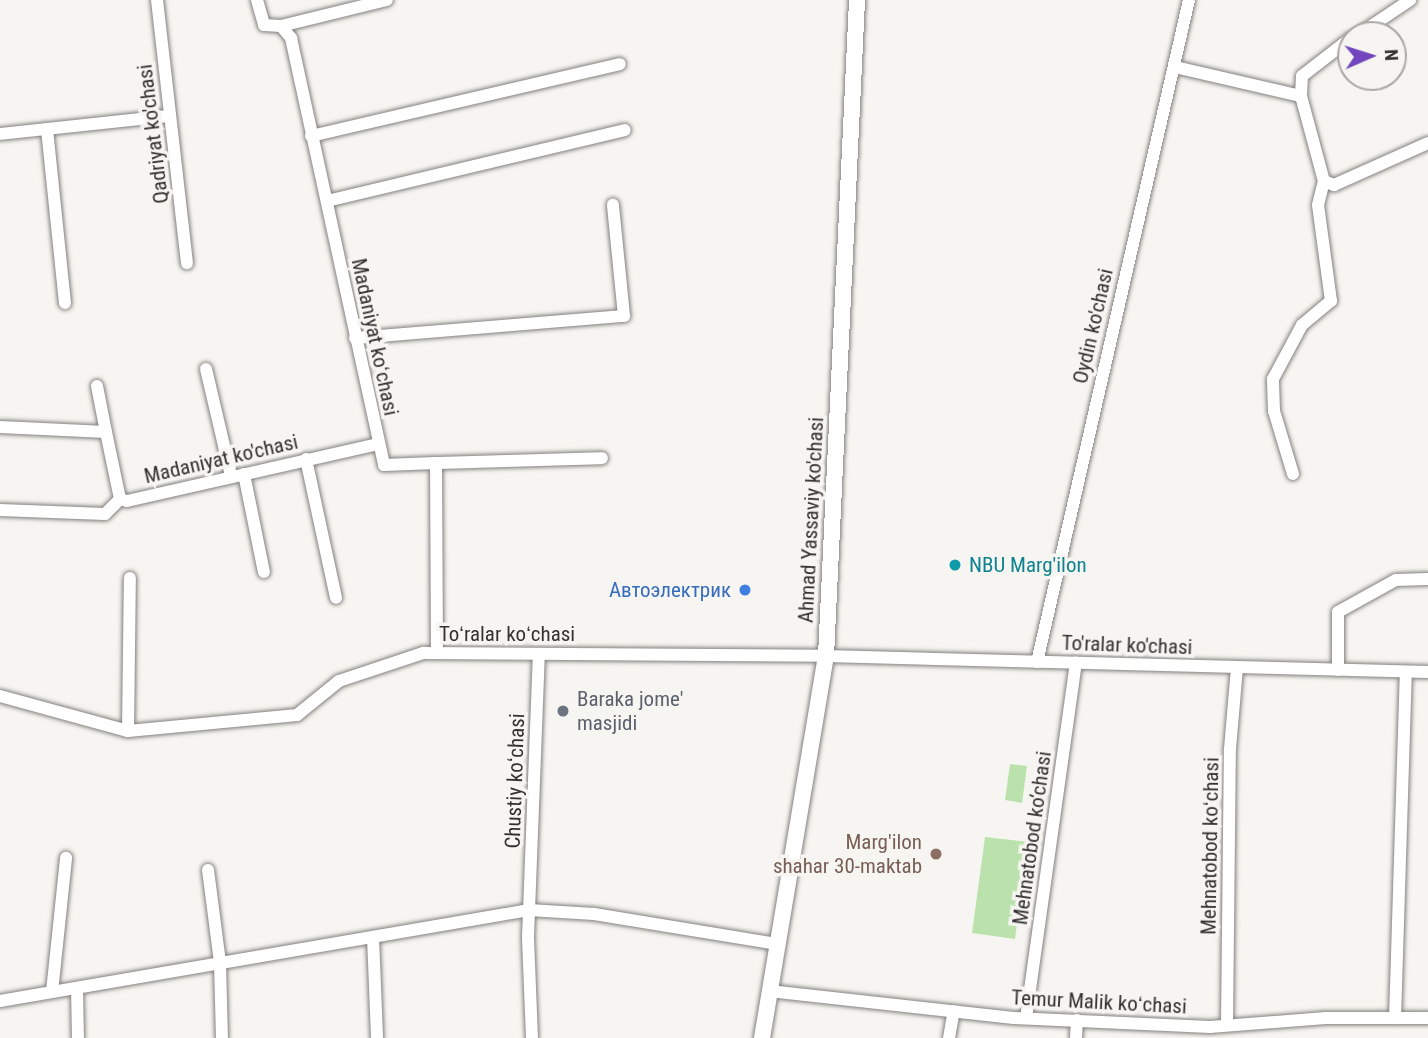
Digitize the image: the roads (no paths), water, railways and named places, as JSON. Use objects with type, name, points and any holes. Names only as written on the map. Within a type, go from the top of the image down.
[{"type":"main road","name":"Ahmad Yassaviy ko'chasi","points":[[762,1038],[826,656],[857,0]]},
{"type":"street","name":"Qadriyat ko'chasi","points":[[157,0],[187,263]]},
{"type":"street","name":"Madaniyat koʻchasi","points":[[257,0],[264,25],[281,26],[291,38],[384,465],[436,463]]},
{"type":"street","points":[[281,26],[387,0]]},
{"type":"street","name":"Oydin ko'chasi","points":[[1037,662],[1189,0]]},
{"type":"street","points":[[1379,21],[1410,0]]},
{"type":"street","points":[[1293,474],[1275,411],[1273,379],[1302,325],[1331,301],[1318,205],[1324,181],[1301,96],[1302,76],[1309,67],[1337,48]]},
{"type":"street","points":[[311,136],[620,64]]},
{"type":"street","points":[[1175,67],[1301,96]]},
{"type":"street","points":[[0,134],[169,116]]},
{"type":"street","points":[[47,129],[65,303]]},
{"type":"street","points":[[327,201],[625,130]]},
{"type":"street","points":[[1324,181],[1334,185],[1428,143]]},
{"type":"street","points":[[355,338],[624,316],[613,205]]},
{"type":"street","points":[[206,369],[264,572]]},
{"type":"street","name":"Madaniyat ko'chasi","points":[[97,386],[120,499],[378,444]]},
{"type":"street","points":[[0,427],[106,432]]},
{"type":"street","points":[[437,653],[436,463],[603,458]]},
{"type":"street","points":[[306,459],[336,598]]},
{"type":"street","points":[[0,510],[105,514],[120,499]]},
{"type":"street","points":[[128,731],[130,578]]},
{"type":"street","points":[[1338,670],[1338,612],[1396,580],[1428,579]]},
{"type":"street","name":"Toʻralar koʻchasi","points":[[0,695],[128,731],[297,715],[339,681],[423,653],[826,656]]},
{"type":"street","name":"Chustiy koʻchasi","points":[[532,1038],[529,910],[539,654]]},
{"type":"street","name":"To'ralar ko'chasi","points":[[826,656],[1428,672]]},
{"type":"street","name":"Mehnatobod ko‘chasi","points":[[1026,1018],[1076,663]]},
{"type":"street","name":"Mehnatobod koʻchasi","points":[[1227,1025],[1230,749],[1237,667]]},
{"type":"street","points":[[1395,1018],[1406,672]]},
{"type":"street","points":[[52,992],[66,858]]},
{"type":"street","points":[[208,870],[220,963],[222,1038]]},
{"type":"street","points":[[0,1001],[529,910],[594,915],[777,944]]},
{"type":"street","points":[[373,937],[377,1038]]},
{"type":"street","points":[[77,988],[78,1038]]},
{"type":"street","name":"Temur Malik koʻchasi","points":[[769,991],[1168,1031],[1227,1025],[1428,1017]]},
{"type":"street","points":[[949,1038],[954,1011]]},
{"type":"street","points":[[1076,1038],[1077,1020]]},
{"type":"place","name":"NBU Marg'ilon","points":[[955,565]]},
{"type":"place","name":"Автоэлектрик","points":[[745,590]]},
{"type":"place","name":"Baraka jome' masjidi","points":[[563,711]]},
{"type":"place","name":"Marg'ilon shahar 30-maktab","points":[[936,854]]}]
